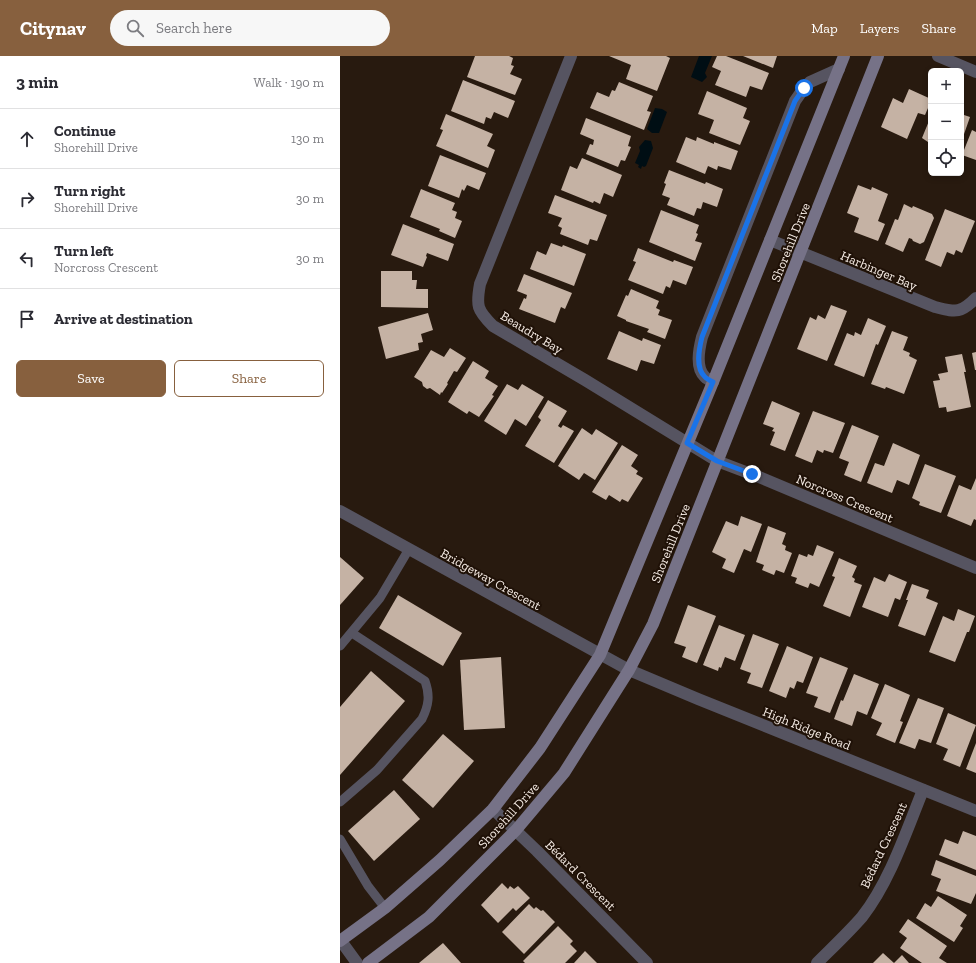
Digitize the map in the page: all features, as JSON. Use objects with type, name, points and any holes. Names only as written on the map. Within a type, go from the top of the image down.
[{"type":"street","name":"Beaudry Bay","points":[[571,56],[480,284],[477,300],[479,309],[493,326],[585,380],[703,453]]},
{"type":"street","name":"Shorehill Drive","points":[[341,941],[385,908],[440,860],[493,809],[540,748],[600,655],[713,382],[844,56]]},
{"type":"street","name":"Shorehill Drive","points":[[368,963],[429,916],[516,830],[564,773],[629,670],[653,624],[878,56]]},
{"type":"street","points":[[938,56],[976,72]]},
{"type":"street","points":[[713,382],[704,377],[701,370],[699,349],[702,337],[795,101],[810,82],[840,68]]},
{"type":"street","name":"Harbinger Bay","points":[[770,240],[934,307],[953,312],[966,308],[976,298]]},
{"type":"street","name":"Norcross Crescent","points":[[703,453],[717,461],[976,568]]},
{"type":"street","name":"Bridgeway Crescent","points":[[340,511],[629,670]]},
{"type":"street","name":"High Ridge Road","points":[[629,670],[976,811]]},
{"type":"street","name":"Bédard Crescent","points":[[817,963],[862,917],[871,904],[895,858],[923,790]]},
{"type":"street","name":"Bédard Crescent","points":[[493,809],[516,830],[648,963]]},
{"type":"street","points":[[341,941],[357,963]]},
{"type":"lane","points":[[340,646],[380,598],[409,549]]},
{"type":"lane","points":[[340,802],[377,770],[407,737],[422,719],[426,711],[428,699],[428,690],[425,681],[352,633]]},
{"type":"lane","points":[[340,839],[368,886],[385,908]]},
{"type":"shaded area","points":[[699,56],[712,56],[705,73],[707,77],[702,82],[691,77]]},
{"type":"shaded area","points":[[655,108],[662,109],[667,112],[659,133],[652,133],[647,129]]},
{"type":"shaded area","points":[[645,140],[651,141],[653,148],[646,166],[642,166],[641,169],[638,167],[639,165],[635,163],[640,151],[639,147]]},
{"type":"building","points":[[475,56],[509,56],[513,58],[511,65],[514,66],[510,74],[522,79],[515,95],[467,77]]},
{"type":"building","points":[[609,56],[666,56],[670,58],[657,91],[626,79],[631,65]]},
{"type":"building","points":[[717,56],[726,56],[769,73],[762,90],[750,86],[746,97],[715,85],[721,71],[712,67]]},
{"type":"building","points":[[743,56],[777,56],[773,68]]},
{"type":"building","points":[[463,80],[515,101],[508,118],[494,112],[491,119],[486,117],[484,124],[451,111]]},
{"type":"building","points":[[619,82],[653,96],[647,111],[651,112],[644,130],[590,108],[597,92],[609,97],[612,90],[615,91]]},
{"type":"building","points":[[909,89],[928,98],[928,108],[925,115],[918,113],[907,139],[881,127],[893,98],[903,103]]},
{"type":"building","points":[[707,91],[747,108],[743,118],[750,121],[740,145],[709,133],[714,120],[698,114]]},
{"type":"building","points":[[446,114],[493,134],[487,146],[495,150],[488,168],[436,146],[443,130],[440,129]]},
{"type":"building","points":[[964,115],[970,117],[964,134]]},
{"type":"building","points":[[586,118],[631,136],[628,146],[631,147],[625,161],[621,160],[618,167],[586,154],[590,144],[593,145],[594,140],[580,134]]},
{"type":"building","points":[[928,123],[928,142],[922,138]]},
{"type":"building","points":[[972,130],[976,132],[976,160],[964,156],[964,150]]},
{"type":"building","points":[[686,137],[696,141],[697,137],[738,151],[731,170],[718,166],[717,170],[708,166],[705,174],[676,162]]},
{"type":"building","points":[[440,155],[486,173],[479,190],[467,185],[464,191],[462,189],[459,198],[428,186]]},
{"type":"building","points":[[582,158],[622,175],[613,197],[604,193],[600,204],[594,201],[593,203],[561,190],[570,166],[577,169]]},
{"type":"building","points":[[669,170],[705,184],[706,182],[723,189],[717,207],[703,202],[701,209],[697,208],[694,216],[667,205],[670,198],[662,195],[666,184],[664,183]]},
{"type":"building","points":[[858,185],[871,190],[872,187],[888,194],[878,221],[885,224],[878,241],[854,232],[859,218],[847,213]]},
{"type":"building","points":[[421,189],[455,203],[452,210],[457,212],[455,218],[462,221],[455,238],[439,231],[440,229],[410,217]]},
{"type":"building","points":[[555,195],[607,215],[597,241],[590,239],[588,245],[560,234],[562,228],[558,226],[562,218],[548,213]]},
{"type":"building","points":[[904,204],[932,214],[934,218],[924,242],[920,244],[909,238],[903,252],[885,244],[895,219],[898,220]]},
{"type":"building","points":[[945,209],[975,221],[962,253],[956,250],[954,255],[947,252],[941,267],[925,260]]},
{"type":"building","points":[[661,210],[699,225],[696,233],[698,234],[695,241],[702,243],[695,261],[649,242]]},
{"type":"building","points":[[403,224],[454,244],[448,261],[427,253],[423,267],[391,255]]},
{"type":"building","points":[[551,243],[562,247],[563,245],[586,254],[574,286],[530,269],[537,251],[546,255]]},
{"type":"building","points":[[638,248],[673,262],[674,260],[693,267],[686,285],[673,280],[670,288],[666,286],[663,294],[628,280],[636,262],[633,261]]},
{"type":"building","points":[[381,271],[412,271],[412,280],[417,280],[416,289],[428,289],[428,308],[381,307]]},
{"type":"building","points":[[524,274],[572,293],[565,309],[561,307],[555,323],[519,309],[527,295],[517,291]]},
{"type":"building","points":[[631,289],[659,301],[656,308],[660,310],[658,315],[672,320],[665,339],[647,332],[649,329],[626,321],[617,316],[626,295],[628,296]]},
{"type":"building","points":[[831,305],[847,311],[827,361],[797,349],[810,317],[816,320],[818,315],[825,319]]},
{"type":"building","points":[[428,313],[433,330],[421,334],[423,342],[418,343],[419,350],[386,359],[378,327]]},
{"type":"building","points":[[868,318],[886,326],[878,345],[876,344],[864,377],[834,365],[847,333],[854,336],[855,332],[861,335]]},
{"type":"building","points":[[619,331],[642,341],[643,338],[661,345],[654,364],[641,360],[637,371],[607,359]]},
{"type":"building","points":[[892,331],[908,337],[903,350],[910,353],[909,356],[917,360],[904,394],[886,387],[885,389],[871,384]]},
{"type":"building","points":[[450,348],[466,358],[457,372],[454,371],[447,383],[448,384],[440,395],[430,388],[427,389],[423,386],[422,382],[414,377],[431,350],[444,357]]},
{"type":"building","points":[[976,352],[976,370],[975,370],[972,353]]},
{"type":"building","points":[[962,354],[971,407],[947,412],[946,407],[939,408],[933,381],[940,380],[938,374],[948,372],[945,357]]},
{"type":"building","points":[[473,361],[489,371],[485,378],[498,386],[492,395],[494,396],[479,417],[469,411],[467,414],[448,402]]},
{"type":"building","points":[[507,384],[518,390],[522,384],[544,397],[526,426],[515,419],[506,435],[484,421]]},
{"type":"building","points":[[548,400],[567,411],[558,426],[561,428],[563,425],[574,431],[554,463],[525,446],[541,420],[538,417]]},
{"type":"building","points":[[772,401],[800,413],[785,451],[770,445],[775,432],[772,431],[774,428],[763,424]]},
{"type":"building","points":[[813,411],[845,423],[833,453],[824,450],[823,453],[817,450],[812,463],[795,456]]},
{"type":"building","points":[[852,425],[879,436],[861,482],[844,475],[849,462],[839,458]]},
{"type":"building","points":[[582,428],[592,435],[596,429],[618,443],[595,480],[584,473],[579,480],[558,466]]},
{"type":"building","points":[[893,443],[920,455],[909,485],[897,480],[892,493],[867,483],[875,463],[884,466]]},
{"type":"building","points":[[622,445],[638,455],[631,466],[638,471],[636,474],[643,478],[628,502],[622,499],[620,502],[609,495],[606,500],[592,492]]},
{"type":"building","points":[[925,464],[956,476],[941,513],[919,505],[920,502],[912,498]]},
{"type":"building","points":[[976,478],[976,520],[974,519],[971,526],[947,516],[959,485],[971,490]]},
{"type":"building","points":[[741,516],[762,524],[751,552],[744,549],[734,573],[722,568],[726,559],[712,552],[726,521],[738,526]]},
{"type":"building","points":[[768,526],[786,533],[782,544],[786,546],[785,550],[792,553],[784,573],[776,570],[774,575],[762,570],[764,565],[756,562]]},
{"type":"building","points":[[817,545],[834,552],[819,587],[810,583],[808,588],[795,583],[797,578],[791,576],[799,554],[807,557],[808,554],[813,556]]},
{"type":"building","points":[[340,557],[364,578],[340,605]]},
{"type":"building","points":[[839,558],[857,566],[852,577],[855,579],[854,582],[862,585],[850,617],[823,606],[835,577],[832,576]]},
{"type":"building","points":[[889,574],[907,582],[900,600],[895,598],[888,617],[862,607],[874,577],[885,582]]},
{"type":"building","points":[[912,584],[929,590],[926,598],[938,603],[925,636],[898,626],[908,600],[906,600]]},
{"type":"building","points":[[398,595],[462,633],[443,666],[379,628]]},
{"type":"building","points":[[688,605],[716,616],[697,663],[682,657],[686,647],[674,643]]},
{"type":"building","points":[[958,609],[975,616],[955,662],[929,652],[943,616],[954,621]]},
{"type":"building","points":[[719,625],[745,635],[735,661],[725,657],[721,668],[719,667],[718,671],[703,665]]},
{"type":"building","points":[[753,634],[779,644],[762,688],[747,683],[751,673],[740,669]]},
{"type":"building","points":[[787,646],[813,657],[803,683],[797,681],[794,689],[790,687],[786,698],[769,691]]},
{"type":"building","points":[[501,657],[505,728],[464,730],[460,660]]},
{"type":"building","points":[[820,657],[848,668],[830,713],[814,707],[818,697],[806,693]]},
{"type":"building","points":[[371,671],[405,701],[340,775],[340,707]]},
{"type":"building","points":[[854,674],[879,684],[867,715],[857,711],[852,726],[834,719],[841,700],[843,701]]},
{"type":"building","points":[[885,684],[910,695],[900,721],[903,722],[895,743],[876,735],[882,723],[871,718]]},
{"type":"building","points":[[918,698],[944,708],[931,743],[919,739],[915,749],[899,743]]},
{"type":"building","points":[[948,713],[976,725],[960,767],[943,760],[948,749],[936,744]]},
{"type":"building","points":[[443,734],[474,761],[433,808],[402,780]]},
{"type":"building","points":[[976,743],[976,773],[966,769]]},
{"type":"building","points":[[394,790],[420,819],[374,861],[348,831]]},
{"type":"building","points":[[963,831],[976,836],[976,870],[939,855],[945,839],[958,844]]},
{"type":"building","points":[[936,860],[976,876],[976,893],[971,904],[936,891],[941,879],[931,875]]},
{"type":"building","points":[[502,883],[508,889],[510,886],[514,889],[518,886],[530,898],[516,911],[513,908],[498,923],[481,905]]},
{"type":"building","points":[[938,896],[967,915],[960,926],[963,928],[954,942],[916,918],[925,903],[931,907]]},
{"type":"building","points":[[529,904],[534,909],[536,907],[541,911],[543,910],[555,922],[524,954],[502,932]]},
{"type":"building","points":[[908,919],[947,946],[939,958],[947,963],[922,963],[900,948],[907,938],[899,932]]},
{"type":"building","points":[[558,926],[573,941],[570,944],[577,951],[565,963],[525,963],[523,961]]},
{"type":"building","points":[[443,943],[461,963],[419,963]]},
{"type":"building","points":[[585,951],[597,963],[574,963]]},
{"type":"building","points":[[883,953],[894,963],[873,963]]},
{"type":"building","points":[[902,955],[909,963],[894,963]]},
{"type":"route","points":[[752,474],[717,461],[687,443],[713,382],[704,377],[701,370],[699,349],[702,337],[729,266],[795,101],[804,88]]}]
